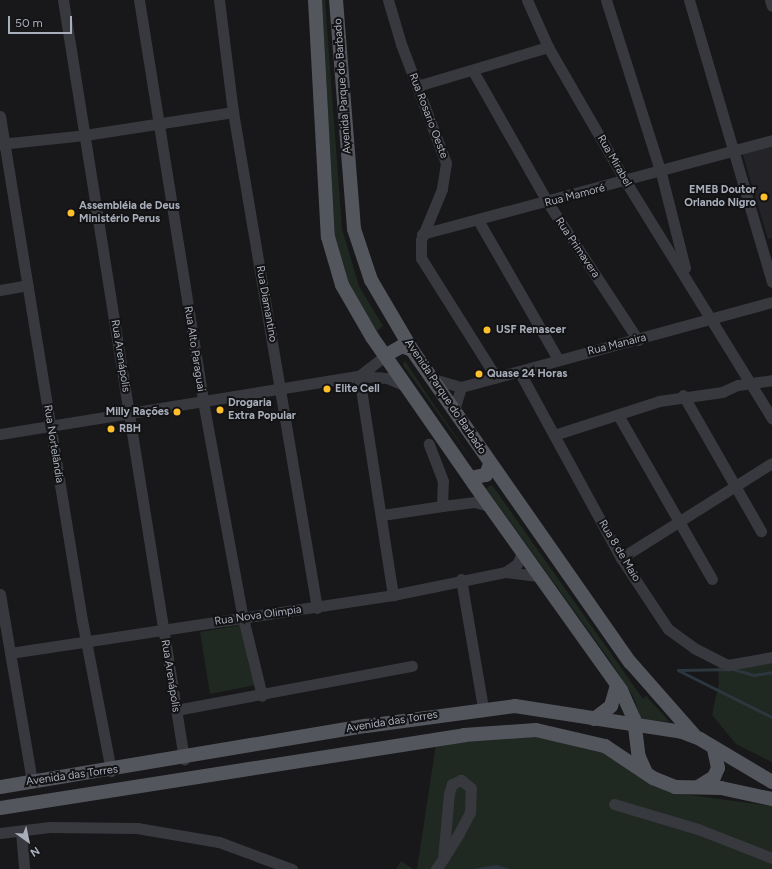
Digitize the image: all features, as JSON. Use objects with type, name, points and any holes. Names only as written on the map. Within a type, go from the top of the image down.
[{"type":"main road","name":"Avenida Parque do Barbado","points":[[315,0],[328,237],[342,285],[386,355],[472,481],[538,576],[617,685],[636,727]]},
{"type":"main road","name":"Avenida Parque do Barbado","points":[[336,0],[356,236],[370,280],[412,350],[490,464],[630,662],[660,701],[695,736]]},
{"type":"main road","points":[[386,355],[402,346],[412,350]]},
{"type":"main road","points":[[472,481],[486,475],[490,464]]},
{"type":"main road","points":[[594,719],[611,706],[617,685]]},
{"type":"main road","name":"Avenida das Torres","points":[[0,787],[111,771],[483,708],[542,708],[636,727],[695,736],[714,749],[772,782]]},
{"type":"main road","points":[[636,727],[638,757],[646,773]]},
{"type":"main road","name":"Avenida das Torres","points":[[0,808],[495,731],[536,730],[605,746],[646,773],[675,787],[721,788],[772,799]]},
{"type":"main road","points":[[696,788],[714,777],[718,768],[714,749]]},
{"type":"main road","points":[[148,784],[146,772],[157,763]]},
{"type":"street","name":"Rua Arenápolis","points":[[63,0],[184,759]]},
{"type":"street","name":"Rua Alto Paraguai","points":[[139,0],[157,123],[203,401],[243,618],[262,696]]},
{"type":"street","name":"Rua Diamantino","points":[[219,0],[233,112],[281,388],[317,608]]},
{"type":"street","name":"Rua Rosario Oeste","points":[[388,0],[447,173],[422,234],[420,252],[424,263],[496,378]]},
{"type":"street","name":"Rua Mirabel","points":[[527,0],[548,47],[626,182],[687,277],[710,318],[772,418]]},
{"type":"street","points":[[606,0],[661,173],[687,277]]},
{"type":"street","points":[[688,0],[772,282]]},
{"type":"street","points":[[770,0],[772,6]]},
{"type":"street","points":[[417,86],[473,71],[548,47]]},
{"type":"street","name":"Rua Primavera","points":[[473,71],[548,203],[638,340]]},
{"type":"street","points":[[2,144],[85,135],[233,112]]},
{"type":"street","name":"Rua Nortelândia","points":[[0,116],[2,144],[28,285],[50,426],[111,771]]},
{"type":"street","name":"Rua Mamoré","points":[[422,234],[661,173],[772,140]]},
{"type":"street","points":[[478,220],[558,359]]},
{"type":"street","points":[[0,290],[28,285]]},
{"type":"street","name":"Rua Manaira","points":[[461,387],[558,359],[638,340],[710,318],[772,302]]},
{"type":"street","points":[[359,376],[386,355]]},
{"type":"street","name":"Rua 8 de Maio","points":[[518,371],[621,558],[668,629],[683,642],[728,665],[772,657]]},
{"type":"street","points":[[359,376],[382,515],[393,595]]},
{"type":"street","points":[[0,434],[359,376],[387,378],[409,388]]},
{"type":"street","points":[[433,379],[461,387],[454,410]]},
{"type":"street","points":[[554,435],[683,395],[751,385],[772,380]]},
{"type":"street","points":[[683,395],[761,531]]},
{"type":"street","points":[[618,415],[712,579]]},
{"type":"street","points":[[429,444],[443,481],[442,506]]},
{"type":"street","points":[[621,558],[772,463]]},
{"type":"street","points":[[461,503],[470,495],[472,481]]},
{"type":"street","points":[[382,515],[461,503],[490,506]]},
{"type":"street","points":[[505,572],[517,564],[522,553]]},
{"type":"street","name":"Rua Nova Olimpia","points":[[10,653],[88,643],[243,618],[317,608],[393,595],[461,579],[505,572],[538,576]]},
{"type":"street","points":[[461,579],[483,708]]},
{"type":"street","points":[[0,594],[32,782]]},
{"type":"street","points":[[176,710],[262,696],[412,666]]},
{"type":"street","points":[[436,869],[443,859],[470,812],[471,788],[461,780],[452,784],[448,793],[443,859]]},
{"type":"street","points":[[614,804],[698,829],[772,858]]},
{"type":"street","points":[[0,833],[21,832],[50,827],[137,828],[220,842],[292,869]]},
{"type":"street","points":[[21,832],[24,869]]},
{"type":"shaded area","points":[[322,0],[325,0],[342,229],[359,286],[383,326],[377,331],[348,283],[335,238]]},
{"type":"shaded area","name":"EMEB Doutor Orlando Nigro","points":[[772,142],[772,238],[768,239],[743,155],[748,148]]},
{"type":"shaded area","points":[[405,361],[428,396],[477,467],[403,365]]},
{"type":"shaded area","points":[[492,485],[643,699],[646,696],[670,722],[641,719],[634,698],[611,662],[486,488]]},
{"type":"shaded area","points":[[241,625],[256,685],[210,694],[200,632]]},
{"type":"shaded area","points":[[772,660],[772,762],[736,744],[712,715],[719,683],[718,667]]},
{"type":"shaded area","points":[[533,733],[599,747],[668,792],[772,806],[772,869],[417,869],[436,744]]},
{"type":"shaded area","points":[[401,861],[413,869],[396,869]]},
{"type":"shaded area","points":[[497,865],[510,869],[475,869],[484,867]]},
{"type":"waterway","points":[[679,670],[733,669],[754,675],[772,672]]},
{"type":"waterway","points":[[678,670],[772,717]]},
{"type":"place","name":"EMEB Doutor Orlando Nigro","points":[[764,197]]},
{"type":"place","name":"Assembléia de Deus Ministério Perus","points":[[71,213]]},
{"type":"place","name":"USF Renascer","points":[[487,330]]},
{"type":"place","name":"Quase 24 Horas","points":[[479,374]]},
{"type":"place","name":"Elite Cell","points":[[327,389]]},
{"type":"place","name":"Drogaria Extra Popular","points":[[220,410]]},
{"type":"place","name":"Milly Rações","points":[[177,412]]},
{"type":"place","name":"RBH","points":[[111,429]]}]
